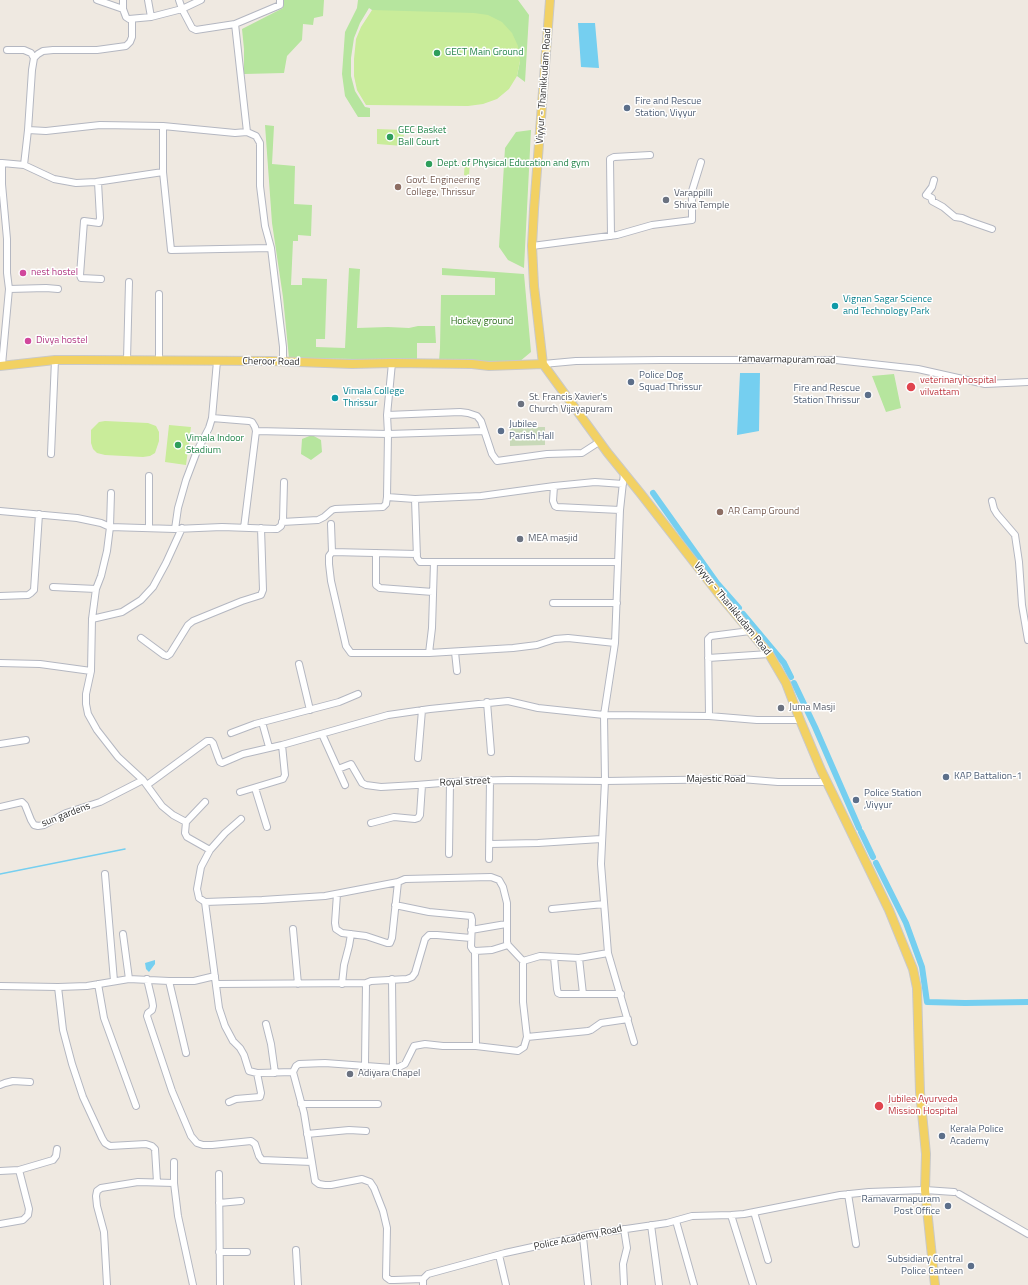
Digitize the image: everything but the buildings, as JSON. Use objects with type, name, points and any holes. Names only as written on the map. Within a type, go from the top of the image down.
[{"type":"main road","name":"Viyyur - Thanikkudam Road","points":[[550,0],[532,246],[534,286],[543,364],[599,442],[718,593],[770,654],[786,683],[800,720],[827,782],[889,910],[913,970],[917,988],[920,1092],[926,1154],[925,1190],[935,1285]]},
{"type":"main road","name":"Cheroor Road","points":[[1,365],[55,360],[472,364],[489,366],[543,364]]},
{"type":"street","points":[[97,0],[123,9]]},
{"type":"street","points":[[123,0],[123,9],[126,17],[129,19],[151,17],[182,8],[201,0]]},
{"type":"street","points":[[148,0],[151,17]]},
{"type":"street","points":[[179,0],[192,28],[196,30],[235,24],[280,5],[280,0]]},
{"type":"street","points":[[34,58],[43,51],[97,50],[126,46],[132,37],[132,19]]},
{"type":"street","points":[[235,24],[247,132]]},
{"type":"street","points":[[7,50],[24,50],[31,53],[34,58],[24,165]]},
{"type":"street","points":[[28,130],[46,131],[100,125],[163,126],[235,133],[247,132],[256,136],[260,142],[260,186],[265,226],[271,248],[283,347],[283,362]]},
{"type":"street","points":[[163,126],[163,172],[171,250],[271,248]]},
{"type":"street","points":[[611,236],[610,159],[614,157],[650,155]]},
{"type":"street","points":[[532,246],[611,236],[652,225],[692,220],[692,191],[701,162]]},
{"type":"street","points":[[1,365],[9,289],[1,163],[24,165],[54,179],[76,183],[98,182],[163,172]]},
{"type":"street","points":[[934,180],[932,188],[926,195],[932,198],[932,201],[955,217],[962,218],[992,229]]},
{"type":"street","points":[[98,182],[100,218],[99,223],[84,221],[80,276],[81,278],[101,279]]},
{"type":"street","points":[[0,273],[7,273]]},
{"type":"street","points":[[127,360],[129,282]]},
{"type":"street","points":[[9,289],[58,289]]},
{"type":"street","points":[[158,361],[159,294]]},
{"type":"street","points":[[52,454],[55,360]]},
{"type":"street","name":"ramavarmapuram road","points":[[543,364],[576,361],[836,360],[918,369],[986,384],[1028,382]]},
{"type":"street","points":[[175,529],[178,508],[186,480],[197,450],[210,428],[217,361]]},
{"type":"street","points":[[282,522],[318,520],[335,509],[383,507],[386,504],[388,415],[392,363]]},
{"type":"street","points":[[388,415],[464,412],[479,418],[492,454],[497,461],[548,454],[582,453],[599,442]]},
{"type":"street","points":[[212,418],[249,421],[254,424],[256,431],[244,528]]},
{"type":"street","points":[[256,431],[388,434],[484,431]]},
{"type":"street","points":[[624,473],[620,510],[615,643],[604,715],[605,781],[601,839],[601,864],[608,953],[634,1042]]},
{"type":"street","points":[[149,476],[149,528]]},
{"type":"street","points":[[0,511],[77,518],[110,526],[175,529],[222,526],[277,529],[281,526],[284,513],[284,482]]},
{"type":"street","points":[[387,497],[415,499],[481,496],[595,482],[623,484]]},
{"type":"street","points":[[554,486],[553,501],[557,507],[620,510]]},
{"type":"street","points":[[111,493],[110,526],[107,551],[96,589],[92,619],[91,671],[86,694],[88,714],[97,730],[118,757],[145,782],[162,806],[173,815],[186,822]]},
{"type":"street","points":[[415,499],[417,558],[420,562],[618,562]]},
{"type":"street","points":[[992,501],[997,514],[1015,535],[1019,562],[1022,605],[1028,640]]},
{"type":"street","points":[[0,596],[28,595],[32,594],[34,590],[39,514]]},
{"type":"street","points":[[331,524],[332,552],[329,556],[331,581],[346,646],[351,653],[429,653],[513,648],[537,645],[568,638],[615,643]]},
{"type":"street","points":[[92,619],[122,612],[141,600],[153,587],[182,528]]},
{"type":"street","points":[[141,638],[167,656],[170,654],[188,625],[193,621],[261,595],[263,590],[261,528]]},
{"type":"street","points":[[332,552],[417,554]]},
{"type":"street","points":[[376,553],[376,585],[380,588],[433,592]]},
{"type":"street","points":[[429,653],[434,562]]},
{"type":"street","points":[[53,587],[96,589]]},
{"type":"street","points":[[553,602],[617,603]]},
{"type":"street","points":[[709,716],[709,637],[750,631]]},
{"type":"street","points":[[455,652],[457,671]]},
{"type":"street","points":[[708,658],[770,654]]},
{"type":"street","points":[[0,663],[40,664],[91,671]]},
{"type":"street","points":[[299,664],[310,710]]},
{"type":"street","points":[[231,733],[262,722],[339,702],[358,694]]},
{"type":"street","points":[[145,782],[207,741],[211,741],[213,743],[220,762],[222,763],[243,754],[322,734],[388,714],[487,702],[508,701],[538,708],[604,715],[709,716],[757,720],[800,720]]},
{"type":"street","points":[[487,702],[491,752]]},
{"type":"street","points":[[418,758],[422,710]]},
{"type":"street","points":[[262,722],[269,747]]},
{"type":"street","points":[[322,734],[345,785]]},
{"type":"street","points":[[0,744],[26,740]]},
{"type":"street","points":[[240,792],[282,779],[284,775],[282,745]]},
{"type":"street","name":"Royal street","points":[[338,769],[351,764],[362,783],[381,787],[490,780],[605,781]]},
{"type":"street","name":"Majestic Road","points":[[605,781],[741,779],[778,782],[827,782]]},
{"type":"street","points":[[489,859],[490,780]]},
{"type":"street","name":"sun gardens","points":[[0,807],[22,802],[26,805],[34,825],[38,826],[48,823],[66,813],[100,802],[145,782]]},
{"type":"street","points":[[449,854],[450,782]]},
{"type":"street","points":[[371,823],[398,817],[418,818],[420,815],[422,785]]},
{"type":"street","points":[[255,788],[267,827]]},
{"type":"street","points":[[205,802],[186,822],[186,833],[187,837],[210,850]]},
{"type":"street","points":[[241,819],[225,832],[210,850],[201,866],[197,890],[199,898],[205,902],[310,898],[398,882],[405,879],[491,877],[499,880],[503,887],[506,903],[506,937],[508,945],[523,961],[523,1002],[526,1037],[524,1047],[518,1051],[476,1046],[418,1044],[414,1046],[405,1064],[399,1067],[393,1068],[325,1063],[299,1064],[293,1072],[301,1104],[315,1181],[318,1184],[331,1185],[362,1179],[370,1182],[383,1211],[387,1228],[386,1277],[390,1280],[423,1282]]},
{"type":"street","points":[[490,844],[601,839]]},
{"type":"street","points":[[105,874],[114,981]]},
{"type":"street","points":[[337,894],[335,927],[339,931],[366,936],[390,943],[392,938],[398,882]]},
{"type":"street","points":[[205,902],[219,1008],[232,1041],[240,1048],[244,1055],[249,1071],[257,1073],[293,1072]]},
{"type":"street","points":[[552,909],[604,904]]},
{"type":"street","points":[[396,905],[430,912],[469,916],[472,920],[471,947],[475,951],[476,1046]]},
{"type":"street","points":[[471,930],[506,924]]},
{"type":"street","points":[[293,930],[298,984]]},
{"type":"street","points":[[123,934],[129,979]]},
{"type":"street","points":[[342,984],[344,965],[351,934]]},
{"type":"street","points":[[216,984],[342,984],[407,979],[412,977],[415,973],[425,939],[429,935],[437,934],[471,938]]},
{"type":"street","points":[[475,951],[492,950],[508,945]]},
{"type":"street","points":[[523,961],[540,956],[579,958],[608,953]]},
{"type":"street","points":[[554,957],[558,993],[563,995],[621,994]]},
{"type":"street","points":[[579,958],[583,994]]},
{"type":"street","points":[[0,986],[87,986],[129,979],[194,981],[215,976]]},
{"type":"street","points":[[146,979],[153,1006],[152,1010],[148,1013],[148,1016],[172,1091],[190,1136],[196,1143],[212,1145],[251,1141],[255,1144],[262,1160],[312,1162]]},
{"type":"street","points":[[392,979],[393,1068]]},
{"type":"street","points":[[169,981],[186,1053]]},
{"type":"street","points":[[365,1065],[366,983]]},
{"type":"street","points":[[98,984],[104,1018],[136,1106]]},
{"type":"street","points":[[58,987],[63,1030],[72,1064],[83,1097],[102,1138],[105,1143],[110,1146],[146,1144],[152,1146],[155,1149],[157,1182]]},
{"type":"street","points":[[526,1037],[588,1031],[601,1023],[628,1020]]},
{"type":"street","points":[[266,1024],[271,1044],[275,1072]]},
{"type":"street","points":[[229,1102],[236,1099],[260,1097],[261,1093],[257,1073]]},
{"type":"street","points":[[0,1085],[13,1081],[30,1082]]},
{"type":"street","points":[[301,1104],[378,1104]]},
{"type":"street","points":[[307,1134],[349,1130],[366,1132]]},
{"type":"street","points":[[0,1171],[19,1170],[53,1160],[58,1149]]},
{"type":"street","points":[[174,1162],[174,1183],[179,1224],[193,1285]]},
{"type":"street","points":[[0,1224],[23,1220],[28,1215],[29,1209],[19,1170]]},
{"type":"street","points":[[219,1174],[220,1285]]},
{"type":"street","points":[[107,1285],[104,1232],[96,1196],[98,1191],[101,1188],[138,1182],[174,1183]]},
{"type":"street","name":"Police Academy Road","points":[[423,1282],[428,1274],[499,1255],[583,1236],[676,1221],[692,1216],[744,1214],[848,1194],[869,1192],[925,1190],[956,1193],[1028,1234]]},
{"type":"street","points":[[848,1194],[856,1244]]},
{"type":"street","points":[[219,1203],[242,1201]]},
{"type":"street","points":[[754,1212],[768,1260]]},
{"type":"street","points":[[731,1215],[753,1285]]},
{"type":"street","points":[[676,1221],[694,1285]]},
{"type":"street","points":[[651,1225],[659,1285]]},
{"type":"street","points":[[624,1229],[626,1248],[623,1264],[624,1285]]},
{"type":"street","points":[[583,1236],[588,1285]]},
{"type":"street","points":[[296,1250],[298,1285]]},
{"type":"street","points":[[219,1252],[247,1252]]},
{"type":"street","points":[[499,1255],[506,1285]]},
{"type":"green space","points":[[283,0],[324,0],[323,16],[314,18],[313,25],[303,24],[302,40],[287,56],[284,73],[244,74],[242,29],[283,8]]},
{"type":"green space","points":[[358,0],[518,0],[529,15],[525,82],[517,76],[520,61],[369,8],[360,23],[354,38],[351,58],[351,76],[355,91],[365,107],[370,108],[370,117],[358,117],[345,96],[342,74],[345,32],[357,8]]},
{"type":"green space","name":"GECT Main Ground","points":[[372,10],[474,13],[488,15],[502,22],[512,33],[518,46],[520,61],[517,76],[509,89],[497,99],[483,104],[468,106],[366,105],[357,90],[354,76],[354,59],[356,39],[361,27]]},
{"type":"green space","points":[[265,125],[274,126],[272,164],[295,166],[294,204],[312,205],[311,236],[298,235],[298,241],[293,241],[291,285],[302,285],[302,278],[327,279],[325,339],[316,339],[316,347],[345,348],[349,268],[360,269],[357,328],[409,328],[418,326],[435,326],[436,343],[417,343],[417,360],[289,358],[283,297],[272,223]]},
{"type":"green space","name":"GEC Basket Ball Court","points":[[377,129],[404,130],[403,146],[377,144]]},
{"type":"green space","points":[[531,130],[524,268],[508,260],[499,247],[505,148],[516,132]]},
{"type":"green space","points":[[465,161],[470,161],[469,176],[464,175]]},
{"type":"green space","name":"Hockey ground","points":[[442,268],[524,274],[531,352],[519,362],[439,361],[441,295],[495,295],[495,278],[442,275]]},
{"type":"green space","points":[[894,374],[901,408],[886,412],[872,376]]},
{"type":"green space","points":[[99,422],[148,423],[156,426],[159,432],[159,441],[155,453],[150,456],[143,457],[105,455],[97,453],[93,449],[91,443],[91,430]]},
{"type":"green space","name":"Vimala Indoor Stadium","points":[[169,425],[191,427],[186,465],[165,462]]},
{"type":"green space","points":[[510,427],[545,427],[545,445],[510,446]]},
{"type":"green space","points":[[312,435],[321,440],[322,452],[311,460],[301,454],[302,439]]},
{"type":"water","points":[[578,23],[595,23],[599,68],[581,67]]},
{"type":"water","points":[[740,373],[760,373],[759,431],[737,435]]},
{"type":"water","points":[[155,960],[155,964],[149,972],[146,969],[145,963]]},
{"type":"waterway","points":[[653,493],[717,583],[739,608]]},
{"type":"waterway","points":[[743,614],[784,663],[791,677]]},
{"type":"waterway","points":[[794,683],[859,828]]},
{"type":"waterway","points":[[861,832],[873,857]]},
{"type":"waterway","points":[[0,874],[125,849]]},
{"type":"waterway","points":[[876,863],[906,923],[922,967],[927,1002],[1028,1002]]},
{"type":"place","name":"GECT Main Ground","points":[[437,53]]},
{"type":"place","name":"Fire and Rescue Station, Viyyur","points":[[627,108]]},
{"type":"place","name":"GEC Basket Ball Court","points":[[390,137]]},
{"type":"place","name":"Dept. of Physical Education and gym","points":[[429,164]]},
{"type":"place","name":"Govt. Engineering College, Thrissur","points":[[398,187]]},
{"type":"place","name":"Varappilli Shiva Temple","points":[[666,200]]},
{"type":"place","name":"nest hostel","points":[[23,273]]},
{"type":"place","name":"Vignan Sagar Science and Technology Park","points":[[835,306]]},
{"type":"place","name":"Divya hostel","points":[[28,341]]},
{"type":"place","name":"Police Dog Squad Thrissur","points":[[631,382]]},
{"type":"place","name":"veterinaryhospital vilvattam","points":[[911,387]]},
{"type":"place","name":"Fire and Rescue Station Thrissur","points":[[868,395]]},
{"type":"place","name":"Vimala College Thrissur","points":[[335,398]]},
{"type":"place","name":"St. Francis Xavier's Church Vijayapuram","points":[[521,404]]},
{"type":"place","name":"Jubilee Parish Hall","points":[[501,431]]},
{"type":"place","name":"Vimala Indoor Stadium","points":[[178,445]]},
{"type":"place","name":"AR Camp Ground","points":[[720,512]]},
{"type":"place","name":"MEA masjid","points":[[520,539]]},
{"type":"place","name":"Juma Masji","points":[[781,708]]},
{"type":"place","name":"KAP Battalion-1","points":[[946,777]]},
{"type":"place","name":"Police Station ,Viyyur","points":[[856,800]]},
{"type":"place","name":"Adiyara Chapel","points":[[350,1074]]},
{"type":"place","name":"Jubilee Ayurveda Mission Hospital","points":[[879,1106]]},
{"type":"place","name":"Kerala Police Academy","points":[[942,1136]]},
{"type":"place","name":"Ramavarmapuram Post Office","points":[[948,1206]]},
{"type":"place","name":"Subsidiary Central Police Canteen","points":[[971,1266]]}]
